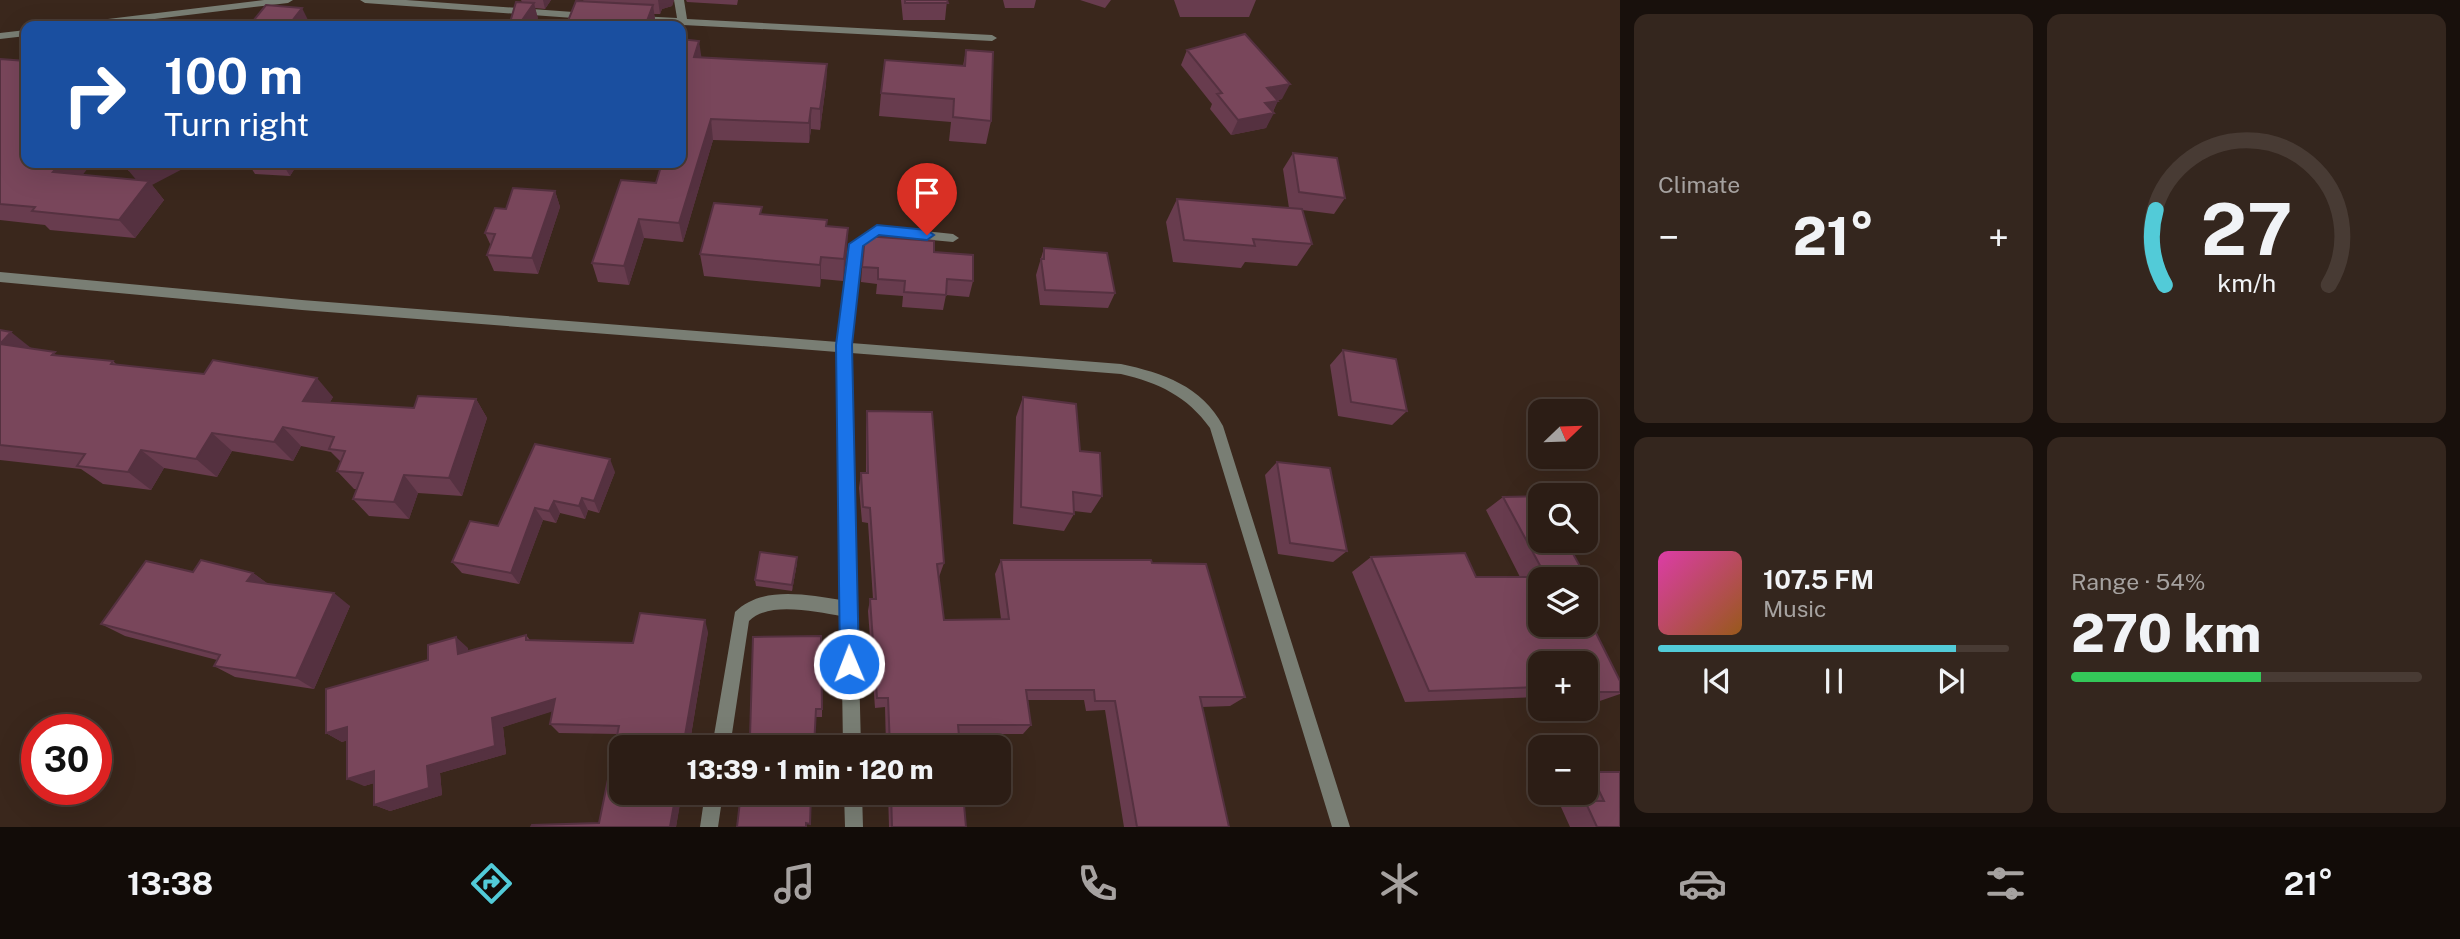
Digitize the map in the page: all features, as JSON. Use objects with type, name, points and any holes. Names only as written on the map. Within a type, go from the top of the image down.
[{"type":"street","points":[[116,21],[288,0]]},
{"type":"street","points":[[365,0],[486,5],[605,18]]},
{"type":"street","points":[[679,0],[683,21]]},
{"type":"street","points":[[631,19],[666,21]]},
{"type":"street","points":[[686,22],[992,38]]},
{"type":"street","points":[[0,36],[21,34]]},
{"type":"street","points":[[852,735],[844,345],[856,244],[877,230],[953,238]]},
{"type":"street","points":[[0,277],[302,305],[844,345],[1121,369],[1150,375],[1180,387],[1202,405],[1216,426],[1341,827]]},
{"type":"street","points":[[723,735],[741,617],[746,608],[755,604],[806,603],[848,608]]},
{"type":"street","points":[[709,827],[712,805]]},
{"type":"street","points":[[853,805],[854,827]]},
{"type":"building","points":[[905,0],[947,0],[948,3],[905,3]]},
{"type":"building","points":[[576,1],[653,5],[647,21],[568,21]]},
{"type":"building","points":[[516,2],[534,3],[521,21],[510,21]]},
{"type":"building","points":[[266,5],[302,8],[292,21],[253,21]]},
{"type":"building","points":[[1245,34],[1290,84],[1267,88],[1278,101],[1265,103],[1274,113],[1238,120],[1217,94],[1222,93],[1187,50]]},
{"type":"building","points":[[686,40],[699,41],[694,57],[827,64],[820,109],[811,108],[809,123],[711,119],[679,223],[639,219],[624,266],[592,263],[621,180],[656,183],[660,168],[686,168]]},
{"type":"building","points":[[966,50],[993,52],[991,121],[953,117],[954,99],[881,93],[885,60],[965,66]]},
{"type":"building","points":[[0,59],[21,61],[21,168],[57,168],[53,172],[149,181],[119,220],[32,211],[35,207],[0,204]]},
{"type":"building","points":[[1293,153],[1337,158],[1345,198],[1299,192]]},
{"type":"building","points":[[513,188],[555,191],[532,258],[487,255],[495,234],[485,233],[495,208],[506,209]]},
{"type":"building","points":[[1177,199],[1302,209],[1312,244],[1253,239],[1255,246],[1184,240]]},
{"type":"building","points":[[714,203],[762,207],[760,214],[827,220],[826,226],[848,228],[844,259],[821,257],[820,265],[700,254]]},
{"type":"building","points":[[865,236],[934,241],[934,252],[973,255],[973,281],[947,279],[946,295],[904,292],[905,281],[878,279],[878,268],[862,267]]},
{"type":"building","points":[[1044,248],[1107,253],[1115,293],[1045,290],[1041,259],[1044,259]]},
{"type":"building","points":[[0,330],[11,332],[0,344]]},
{"type":"building","points":[[0,344],[55,352],[52,355],[113,361],[111,364],[204,374],[213,360],[317,378],[303,401],[414,408],[418,396],[476,399],[449,478],[404,475],[394,502],[353,499],[363,473],[337,471],[345,451],[329,449],[334,437],[283,427],[274,442],[212,433],[196,459],[141,450],[128,472],[77,466],[85,454],[0,445]]},
{"type":"building","points":[[1343,350],[1396,359],[1407,411],[1351,402]]},
{"type":"building","points":[[1023,397],[1076,404],[1080,451],[1100,453],[1102,496],[1073,492],[1074,514],[1021,507]]},
{"type":"building","points":[[867,411],[932,412],[944,563],[937,564],[944,620],[1009,619],[1001,560],[1151,560],[1152,563],[1206,564],[1245,697],[1200,697],[1229,827],[1137,827],[1115,701],[1095,701],[1094,690],[1026,690],[1031,725],[958,725],[959,735],[890,735],[888,698],[877,698],[870,599],[876,599],[870,508],[863,507],[861,473],[868,473]]},
{"type":"building","points":[[535,444],[610,459],[594,501],[582,498],[579,506],[554,501],[549,511],[535,508],[511,573],[452,562],[470,521],[498,526]]},
{"type":"building","points":[[1277,462],[1330,468],[1347,551],[1290,543]]},
{"type":"building","points":[[1528,496],[1528,543],[1503,497]]},
{"type":"building","points":[[760,552],[797,557],[792,585],[755,580]]},
{"type":"building","points":[[1465,553],[1476,577],[1528,577],[1528,637],[1598,637],[1620,681],[1620,692],[1598,692],[1598,651],[1528,651],[1528,687],[1429,691],[1371,557]]},
{"type":"building","points":[[1533,553],[1573,553],[1580,567],[1541,567]]},
{"type":"building","points":[[201,560],[253,573],[247,581],[334,593],[296,678],[214,666],[220,655],[101,624],[146,561],[193,572]]},
{"type":"building","points":[[640,613],[705,620],[685,735],[617,735],[619,726],[550,724],[555,699],[492,718],[495,746],[427,766],[429,788],[374,805],[374,771],[347,779],[347,727],[326,733],[326,689],[428,660],[428,645],[456,637],[458,654],[526,635],[526,640],[633,643]]},
{"type":"building","points":[[821,636],[822,709],[816,709],[815,735],[750,735],[753,637]]},
{"type":"building","points":[[1598,772],[1620,772],[1620,827],[1597,827],[1587,805],[1598,805],[1598,801],[1604,801],[1598,789]]},
{"type":"building","points":[[609,774],[609,805],[674,805],[670,827],[531,827],[599,823]]},
{"type":"building","points":[[740,805],[811,805],[810,824],[806,823],[806,827],[737,827]]},
{"type":"building","points":[[891,805],[964,805],[966,827],[892,827]]},
{"type":"route","points":[[849,664],[844,345],[856,244],[877,230],[927,235]]}]
